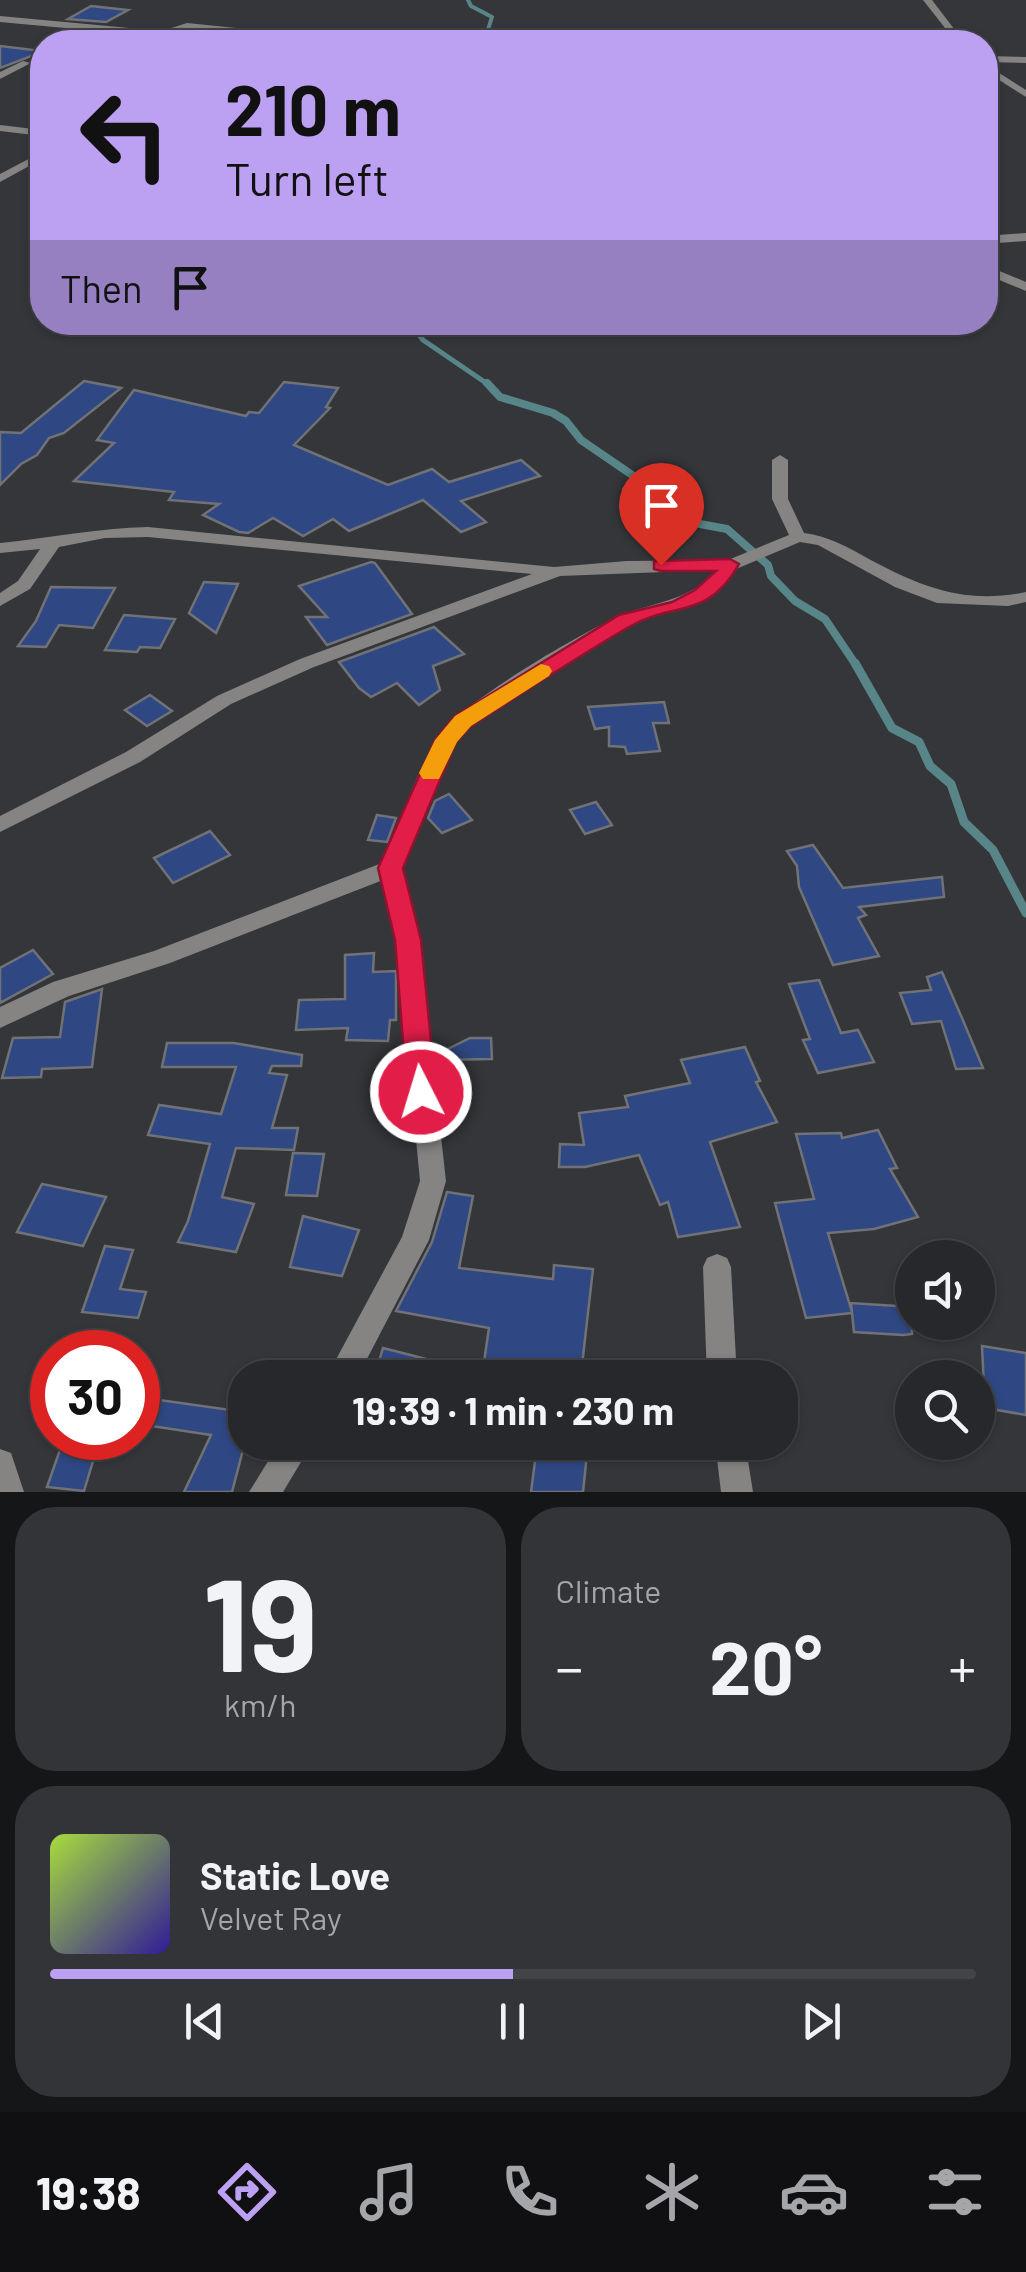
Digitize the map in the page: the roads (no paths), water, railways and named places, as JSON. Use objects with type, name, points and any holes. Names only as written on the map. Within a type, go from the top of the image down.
[{"type":"street","points":[[928,0],[951,30]]},
{"type":"street","points":[[0,19],[120,30]]},
{"type":"street","points":[[175,30],[187,26],[236,30]]},
{"type":"street","points":[[998,59],[1026,60]]},
{"type":"street","points":[[0,76],[26,63]]},
{"type":"street","points":[[998,76],[1026,94]]},
{"type":"street","points":[[0,128],[30,132]]},
{"type":"street","points":[[0,179],[30,161]]},
{"type":"street","points":[[998,239],[1026,236]]},
{"type":"street","points":[[998,275],[1026,287]]},
{"type":"street","points":[[780,460],[780,499],[798,537]]},
{"type":"street","points":[[0,548],[105,533],[148,532],[557,571],[730,564],[798,537],[822,540],[901,583],[943,599],[1008,601],[1026,597]]},
{"type":"street","points":[[0,601],[24,585],[53,543]]},
{"type":"street","points":[[351,1360],[414,1240],[432,1181],[408,940],[391,868],[446,740],[463,721],[627,619],[679,606],[702,594],[719,582],[730,564]]},
{"type":"street","points":[[0,824],[133,757],[224,700],[307,663],[557,571]]},
{"type":"street","points":[[0,1018],[61,990],[162,957],[391,868]]},
{"type":"street","points":[[716,1268],[721,1360]]},
{"type":"street","points":[[265,1492],[286,1460]]},
{"type":"street","points":[[733,1460],[737,1492]]},
{"type":"street","points":[[0,1464],[8,1492]]},
{"type":"waterway","points":[[468,0],[471,6],[492,17],[488,30]]},
{"type":"waterway","points":[[419,335],[489,385]]},
{"type":"waterway","points":[[489,385],[500,397],[553,413],[566,421],[581,440],[638,479],[626,490],[629,493],[700,524],[727,529],[768,565],[771,576],[795,601],[825,619],[856,665]]},
{"type":"waterway","points":[[855,663],[892,728],[919,742],[930,766],[951,784],[964,822],[993,850],[1026,913]]}]
